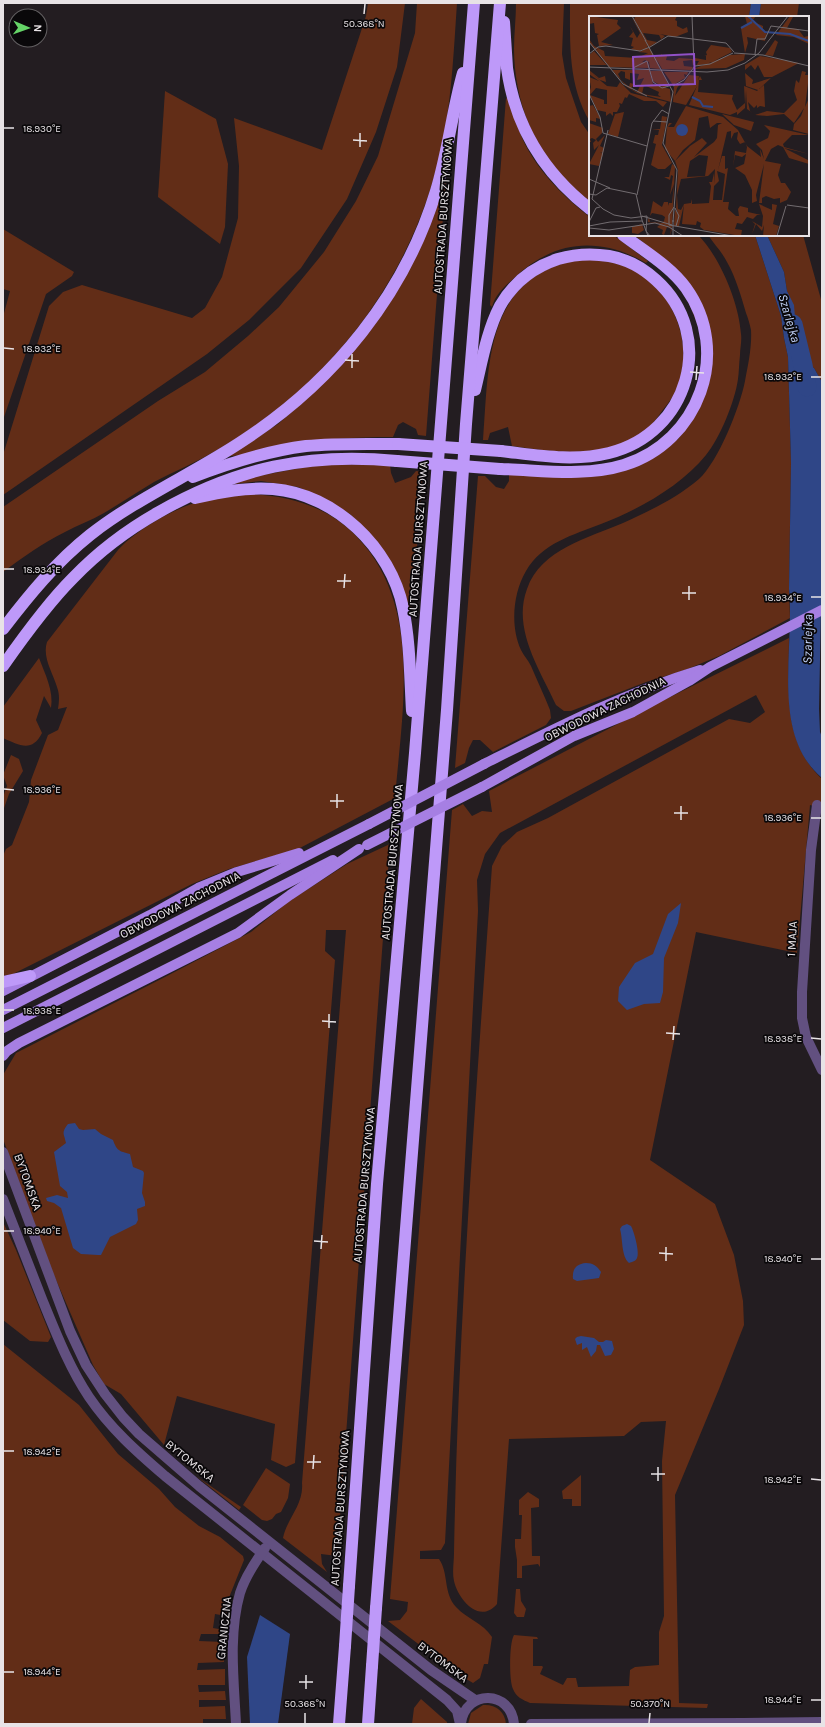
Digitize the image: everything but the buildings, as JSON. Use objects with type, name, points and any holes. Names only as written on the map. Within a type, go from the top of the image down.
[{"type":"highway","name":"AUTOSTRADA BURSZTYNOWA","points":[[339,1724],[377,1184],[415,753],[474,3]]},
{"type":"highway","points":[[368,1724],[446,718],[466,424],[500,3]]},
{"type":"highway","points":[[503,3],[508,68],[518,111],[525,131],[550,172],[568,191],[589,209]]},
{"type":"highway","points":[[3,629],[38,584],[72,550],[108,523],[244,440],[287,410],[332,368],[374,317],[405,266],[432,204],[450,135],[455,101],[470,43]]},
{"type":"highway","points":[[3,666],[52,602],[80,570],[123,534],[176,502],[209,486],[236,476],[289,463],[328,458],[397,461],[500,469],[595,471],[625,464],[644,456],[670,438],[680,429],[694,407],[703,382],[707,348],[703,326],[694,300],[675,275],[624,236]]},
{"type":"highway","points":[[169,486],[242,459],[287,449],[328,444],[398,444],[569,457],[600,455],[631,446],[661,425],[670,415],[682,392],[686,380],[689,358],[688,338],[680,311],[669,293],[662,285],[631,263],[613,257],[595,254],[574,255],[546,264],[526,276],[508,295],[494,320],[466,424]]},
{"type":"highway","points":[[176,502],[216,493],[243,489],[275,489],[291,492],[315,501],[339,514],[369,541],[387,565],[397,588],[403,608],[407,631],[415,753]]},
{"type":"highway","points":[[3,982],[30,976]]},
{"type":"main road","points":[[710,667],[822,610]]},
{"type":"main road","name":"OBWODOWA ZACHODNIA","points":[[3,1010],[561,725],[623,697],[677,677],[710,667]]},
{"type":"main road","name":"OBWODOWA ZACHODNIA","points":[[363,847],[482,786],[574,736],[633,712],[689,681],[710,667]]},
{"type":"main road","points":[[3,991],[150,915],[198,888],[219,879],[332,842]]},
{"type":"main road","points":[[3,1028],[329,862],[363,847]]},
{"type":"main road","points":[[3,1056],[7,1051],[19,1043],[238,933],[290,895],[363,847]]},
{"type":"street","name":"1 MAJA","points":[[817,805],[810,857],[802,992],[802,1018],[806,1037],[822,1070]]},
{"type":"street","name":"BYTOMSKA","points":[[3,1152],[70,1331],[86,1365],[105,1394],[139,1434],[168,1460],[431,1670],[475,1700]]},
{"type":"street","points":[[3,1200],[59,1341],[74,1373],[90,1398],[131,1446],[165,1476],[447,1700],[456,1711],[460,1724]]},
{"type":"street","name":"GRANICZNA","points":[[236,1724],[233,1661],[236,1618],[240,1594],[253,1566],[269,1541]]},
{"type":"street","points":[[460,1724],[464,1710],[475,1700],[483,1698],[498,1700],[510,1710],[514,1724]]},
{"type":"street","points":[[532,1724],[743,1724],[822,1722]]},
{"type":"shaded area","points":[[368,3],[405,3],[397,67],[376,132],[347,199],[301,268],[249,320],[207,354],[3,495],[3,455],[49,306],[63,292],[82,285],[192,318],[205,308],[222,277],[238,218],[239,166],[234,118],[322,150],[366,16]]},
{"type":"shaded area","points":[[417,3],[457,3],[454,53],[447,119],[432,185],[414,232],[392,276],[365,318],[334,356],[299,391],[260,422],[217,450],[154,482],[104,513],[49,541],[3,572],[3,507],[158,401],[205,372],[248,336],[279,307],[324,252],[356,201],[378,156],[415,33]]},
{"type":"shaded area","points":[[516,3],[564,3],[562,54],[566,78],[581,122],[589,134],[589,201],[571,187],[556,171],[536,140],[522,104],[515,67],[514,43]]},
{"type":"shaded area","points":[[570,3],[751,3],[749,16],[589,16],[589,120],[583,108],[574,79],[570,34]]},
{"type":"shaded area","points":[[761,3],[799,3],[797,16],[759,16]]},
{"type":"shaded area","points":[[165,91],[216,119],[228,164],[225,227],[220,244],[158,197]]},
{"type":"shaded area","points":[[506,98],[510,100],[519,129],[532,157],[540,169],[569,200],[589,216],[589,236],[614,236],[648,261],[646,263],[628,254],[594,246],[577,246],[561,249],[529,265],[501,291],[495,299],[492,307],[490,305]]},
{"type":"shaded area","points":[[446,178],[426,436],[418,435],[416,429],[403,422],[398,425],[393,437],[320,440],[270,447],[241,455],[229,456],[278,424],[309,397],[340,366],[374,325]]},
{"type":"shaded area","points":[[3,229],[74,272],[72,276],[46,294],[3,420],[3,317],[10,291],[3,289]]},
{"type":"shaded area","points":[[635,236],[699,236],[714,255],[727,281],[737,309],[741,337],[738,379],[734,398],[721,429],[706,455],[672,487],[630,512],[559,541],[541,553],[533,561],[526,571],[518,589],[514,610],[515,631],[521,650],[531,666],[548,704],[551,718],[546,725],[493,752],[480,740],[473,740],[465,763],[455,768],[478,476],[485,476],[496,487],[504,489],[509,481],[509,475],[605,475],[624,471],[655,457],[678,439],[692,421],[701,404],[709,378],[711,357],[674,267]]},
{"type":"shaded area","points":[[709,236],[755,236],[781,316],[788,357],[791,463],[790,618],[719,656],[685,670],[646,682],[571,711],[564,711],[556,705],[536,663],[525,634],[523,604],[527,589],[534,575],[554,554],[581,540],[653,509],[672,498],[699,479],[714,460],[721,447],[738,405],[745,381],[751,343],[751,328],[733,274],[723,255]]},
{"type":"shaded area","points":[[767,236],[803,236],[822,303],[822,382],[814,368],[797,359],[800,344],[796,329],[796,320],[787,291],[784,272]]},
{"type":"shaded area","points":[[582,259],[621,265],[636,271],[654,285],[664,296],[678,322],[682,337],[683,366],[679,384],[675,392],[657,418],[645,431],[622,443],[607,448],[592,451],[560,452],[512,446],[508,427],[490,433],[488,440],[483,440],[487,381],[491,352],[498,326],[510,302],[526,283],[550,268]]},
{"type":"shaded area","points":[[322,464],[390,465],[395,483],[411,477],[416,471],[423,472],[412,609],[409,608],[374,538],[350,514],[323,498],[298,487],[261,481],[227,485],[258,476]]},
{"type":"shaded area","points":[[250,494],[280,497],[308,505],[322,511],[334,518],[357,537],[378,564],[392,595],[400,627],[403,661],[401,731],[395,798],[298,849],[229,869],[192,884],[13,974],[3,976],[3,856],[6,849],[12,845],[29,802],[31,780],[48,735],[58,730],[67,707],[58,709],[59,693],[47,659],[47,642],[118,550],[135,535],[157,520],[180,508],[214,498]]},
{"type":"shaded area","points":[[789,638],[789,695],[790,713],[794,731],[800,748],[809,764],[822,779],[822,809],[810,805],[797,953],[696,932],[650,1160],[715,1204],[734,1255],[743,1301],[744,1325],[675,1495],[679,1703],[708,1704],[707,1708],[530,1703],[522,1699],[514,1692],[512,1685],[510,1653],[514,1635],[537,1637],[538,1639],[533,1639],[533,1666],[542,1666],[543,1667],[540,1674],[563,1685],[567,1678],[576,1678],[578,1687],[629,1686],[630,1670],[635,1667],[659,1665],[659,1632],[664,1616],[662,1461],[666,1421],[641,1422],[624,1436],[509,1439],[497,1604],[490,1610],[483,1612],[477,1611],[465,1602],[456,1588],[453,1574],[459,1381],[468,1210],[492,866],[502,846],[517,832],[548,818],[729,719],[750,723],[765,712],[756,695],[500,833],[485,854],[477,880],[478,911],[445,1543],[441,1550],[420,1551],[420,1559],[439,1559],[444,1570],[449,1596],[456,1607],[484,1628],[492,1637],[488,1664],[484,1664],[480,1678],[473,1683],[458,1674],[388,1621],[400,1620],[407,1611],[408,1602],[390,1599],[452,810],[463,804],[472,816],[482,811],[492,812],[489,791],[660,702]]},
{"type":"shaded area","points":[[39,658],[50,689],[52,702],[51,708],[44,696],[36,720],[42,733],[34,743],[25,746],[3,738],[3,707]]},
{"type":"shaded area","points":[[11,755],[19,759],[23,771],[9,794],[3,811],[3,797],[7,786],[3,775]]},
{"type":"shaded area","points":[[390,844],[337,1556],[321,1554],[322,1564],[327,1572],[283,1538],[288,1524],[298,1505],[302,1491],[346,930],[326,930],[325,951],[335,960],[295,1463],[286,1467],[271,1460],[275,1424],[177,1396],[164,1445],[121,1394],[104,1384],[93,1365],[53,1273],[3,1139],[3,1075],[16,1053],[251,932],[288,902],[347,864]]},
{"type":"shaded area","points":[[3,1222],[16,1250],[51,1337],[48,1342],[30,1341],[3,1320]]},
{"type":"shaded area","points":[[3,1344],[79,1405],[118,1454],[159,1489],[175,1507],[199,1526],[220,1537],[243,1556],[244,1560],[230,1595],[226,1616],[215,1614],[213,1628],[224,1630],[224,1634],[201,1634],[199,1641],[224,1642],[224,1662],[198,1663],[197,1670],[225,1669],[225,1685],[198,1685],[199,1692],[225,1691],[226,1700],[199,1700],[199,1707],[225,1706],[226,1719],[203,1719],[203,1724],[3,1724]]},
{"type":"shaded area","points":[[266,1468],[290,1484],[288,1498],[281,1512],[267,1521],[262,1520],[243,1505]]},
{"type":"shaded area","points":[[581,1475],[581,1506],[572,1506],[572,1499],[563,1499],[562,1491]]},
{"type":"shaded area","points":[[196,1476],[241,1507],[239,1510]]},
{"type":"shaded area","points":[[528,1492],[539,1499],[539,1507],[531,1508],[532,1556],[540,1556],[540,1567],[538,1564],[522,1566],[522,1578],[517,1578],[515,1539],[521,1539],[522,1515],[519,1515],[519,1500]]},
{"type":"shaded area","points":[[516,1589],[520,1589],[521,1601],[526,1609],[524,1617],[517,1617],[514,1613]]},
{"type":"shaded area","points":[[421,1699],[447,1722],[447,1724],[412,1724],[414,1708]]},
{"type":"shaded area","points":[[483,1705],[492,1706],[499,1709],[504,1715],[506,1724],[468,1724],[471,1713]]},
{"type":"water","points":[[751,3],[761,3],[759,16],[749,16]]},
{"type":"water","points":[[755,236],[767,236],[784,272],[787,291],[794,305],[796,329],[800,344],[797,359],[814,368],[822,382],[822,559],[819,709],[820,732],[822,737],[822,778],[806,760],[796,738],[790,715],[788,664],[790,613],[791,463],[788,357],[781,316]]},
{"type":"water","points":[[681,903],[678,923],[664,958],[663,992],[660,1003],[644,1004],[627,1010],[618,1001],[619,987],[635,963],[653,954],[668,914]]},
{"type":"water","points":[[75,1123],[79,1129],[95,1129],[113,1140],[119,1150],[130,1154],[133,1167],[143,1171],[144,1173],[142,1193],[145,1206],[137,1209],[138,1220],[136,1224],[110,1237],[101,1255],[81,1254],[73,1248],[61,1208],[54,1203],[47,1201],[46,1198],[57,1195],[68,1198],[67,1192],[60,1186],[54,1152],[66,1143],[64,1129],[68,1124]]},
{"type":"water","points":[[627,1224],[631,1226],[638,1252],[636,1259],[629,1263],[623,1252],[620,1229],[622,1226]]},
{"type":"water","points":[[586,1263],[593,1264],[598,1268],[601,1272],[599,1278],[577,1281],[573,1279],[573,1272],[575,1268]]},
{"type":"water","points":[[581,1336],[594,1338],[599,1342],[606,1340],[612,1341],[614,1349],[611,1355],[605,1356],[600,1345],[597,1345],[596,1351],[591,1357],[587,1347],[582,1350],[582,1343],[577,1345],[575,1339]]},
{"type":"water","points":[[260,1615],[290,1634],[278,1724],[250,1724],[247,1657]]},
{"type":"waterway","name":"Szarlejka","points":[[793,324],[807,387]]}]
